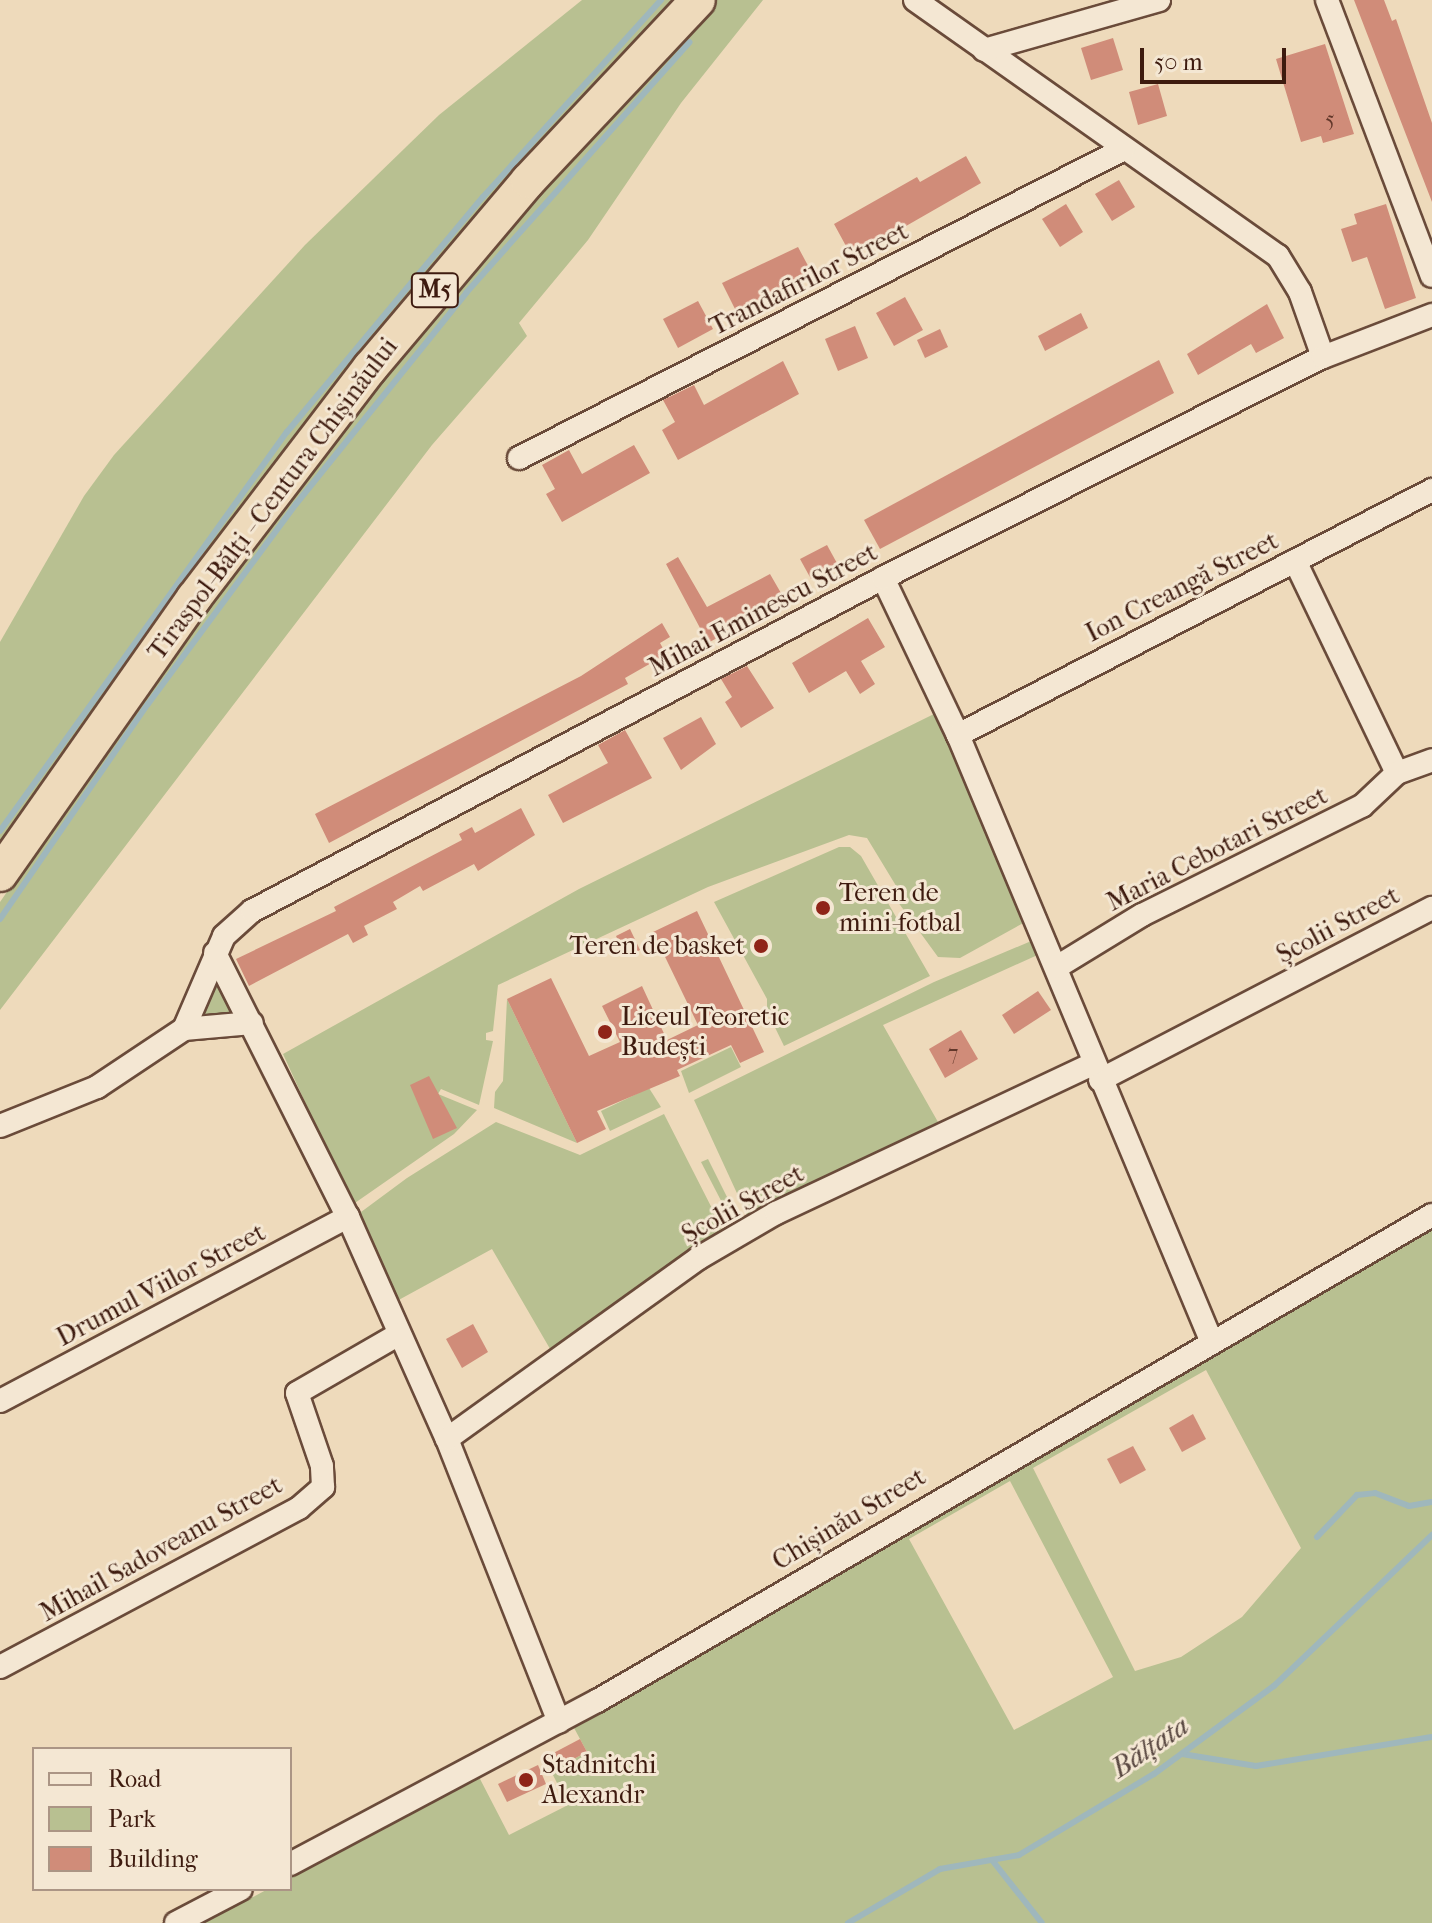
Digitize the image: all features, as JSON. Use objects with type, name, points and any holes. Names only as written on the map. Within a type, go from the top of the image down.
[{"type":"highway","name":"Tiraspol-Bălţi - Centura Chișinăului","points":[[0,874],[194,598],[361,380],[528,181],[698,0]]},
{"type":"street","points":[[915,0],[1278,256],[1300,292],[1323,357]]},
{"type":"street","points":[[984,50],[1159,0]]},
{"type":"street","points":[[1327,0],[1432,276]]},
{"type":"street","name":"Trandafirilor Street","points":[[519,458],[1124,149]]},
{"type":"street","name":"Mihai Eminescu Street","points":[[184,1029],[224,936],[252,911],[883,578],[1323,357],[1432,315]]},
{"type":"street","name":"Ion Creangă Street","points":[[958,735],[1432,490]]},
{"type":"street","points":[[1295,561],[1397,773]]},
{"type":"street","points":[[883,578],[958,735],[1057,967],[1096,1072],[1211,1340]]},
{"type":"street","name":"Maria Cebotari Street","points":[[1057,967],[1142,915],[1362,806],[1397,773],[1432,760]]},
{"type":"street","name":"Școlii Street","points":[[447,1439],[699,1258],[764,1220],[1096,1072],[1432,908]]},
{"type":"street","points":[[215,953],[348,1217],[447,1439],[559,1722]]},
{"type":"street","points":[[0,1126],[72,1100],[184,1029],[252,1023]]},
{"type":"street","name":"Chișinău Street","points":[[292,1863],[559,1722],[1211,1340],[1432,1215]]},
{"type":"street","name":"Drumul Viilor Street","points":[[0,1401],[348,1217]]},
{"type":"street","name":"Mihail Sadoveanu Street","points":[[0,1667],[299,1508],[323,1487],[322,1466],[297,1393],[399,1334]]},
{"type":"street","points":[[176,1923],[237,1891]]},
{"type":"green space","points":[[582,0],[682,0],[0,857],[0,642],[84,496],[114,455],[305,245],[439,115]]},
{"type":"green space","points":[[717,0],[763,0],[681,103],[588,240],[519,323],[527,336],[432,445],[0,1010],[0,902],[162,668],[296,485],[449,294]]},
{"type":"green space","points":[[936,713],[1027,921],[960,958],[938,957],[895,898],[901,894],[867,838],[849,835],[708,887],[498,985],[493,1031],[486,1033],[486,1040],[493,1041],[479,1105],[441,1089],[438,1094],[477,1110],[454,1134],[352,1205],[283,1054],[579,889]]},
{"type":"green space","points":[[839,847],[850,847],[861,856],[930,976],[784,1046],[767,1011],[767,999],[714,902]]},
{"type":"green space","points":[[1036,939],[1042,953],[883,1025],[938,1122],[747,1215],[694,1100],[934,982]]},
{"type":"green space","points":[[216,981],[222,983],[235,1015],[201,1021],[197,1014]]},
{"type":"green space","points":[[507,999],[577,1143],[494,1108],[495,1092],[503,1081]]},
{"type":"green space","points":[[731,1047],[741,1067],[689,1093],[681,1071]]},
{"type":"green space","points":[[649,1088],[661,1107],[610,1131],[601,1111]]},
{"type":"green space","points":[[664,1114],[722,1228],[553,1354],[492,1249],[395,1302],[357,1215],[407,1178],[496,1122],[580,1155]]},
{"type":"green space","points":[[708,1159],[736,1215],[730,1218],[701,1162]]},
{"type":"green space","points":[[1432,1226],[1432,1923],[204,1923],[264,1891],[292,1891],[292,1876],[479,1777],[509,1835],[568,1805],[551,1771],[587,1752],[573,1726]],"holes":[[[1206,1370],[1301,1548],[1242,1617],[1181,1657],[1135,1671],[1033,1468]],[[1010,1481],[1113,1677],[1014,1730],[909,1539]]]},
{"type":"building","points":[[1354,0],[1384,0],[1392,21],[1396,19],[1432,123],[1432,202]]},
{"type":"building","points":[[1113,38],[1123,70],[1091,80],[1081,48]]},
{"type":"building","points":[[1325,44],[1354,134],[1323,143],[1321,136],[1301,142],[1276,59]]},
{"type":"building","points":[[1158,84],[1167,116],[1138,125],[1129,92]]},
{"type":"building","points":[[966,156],[981,183],[852,257],[834,224],[917,177],[920,182]]},
{"type":"building","points":[[1119,180],[1135,207],[1112,221],[1095,194]]},
{"type":"building","points":[[1066,204],[1083,232],[1060,247],[1042,219]]},
{"type":"building","points":[[1386,204],[1416,298],[1385,309],[1367,257],[1352,262],[1341,229],[1357,224],[1354,214]]},
{"type":"building","points":[[798,247],[813,275],[738,315],[722,283]]},
{"type":"building","points":[[905,297],[923,330],[894,346],[876,313]]},
{"type":"building","points":[[698,301],[713,329],[678,348],[663,319]]},
{"type":"building","points":[[1267,304],[1284,338],[1256,353],[1251,344],[1198,375],[1187,354]]},
{"type":"building","points":[[1081,313],[1088,328],[1045,351],[1038,336]]},
{"type":"building","points":[[855,326],[868,358],[838,371],[825,339]]},
{"type":"building","points":[[940,329],[948,347],[925,358],[917,340]]},
{"type":"building","points":[[1159,360],[1174,393],[880,549],[864,520]]},
{"type":"building","points":[[783,361],[799,394],[678,460],[662,430],[675,422],[663,400],[694,385],[704,405]]},
{"type":"building","points":[[634,445],[650,473],[562,522],[546,494],[555,489],[542,465],[569,450],[582,474]]},
{"type":"building","points":[[827,545],[838,565],[811,579],[800,559]]},
{"type":"building","points":[[678,557],[707,607],[770,574],[785,600],[708,643],[666,564]]},
{"type":"building","points":[[868,618],[885,647],[861,661],[875,684],[860,694],[846,671],[809,693],[792,663]]},
{"type":"building","points":[[662,623],[670,637],[660,643],[670,661],[657,669],[653,662],[625,678],[628,684],[329,843],[315,814],[581,676]]},
{"type":"building","points":[[747,666],[774,708],[741,728],[725,702],[732,697],[721,679]]},
{"type":"building","points":[[701,717],[716,744],[681,770],[663,738]]},
{"type":"building","points":[[625,730],[652,778],[563,823],[548,795],[608,763],[598,745]]},
{"type":"building","points":[[521,808],[535,835],[478,871],[474,864],[423,891],[420,886],[393,902],[397,909],[364,926],[368,935],[353,943],[348,934],[249,986],[236,959],[336,911],[334,907],[462,840],[459,834],[472,827],[475,833]]},
{"type":"building","points":[[697,911],[764,1052],[740,1063],[731,1045],[677,1070],[680,1076],[597,1111],[606,1129],[577,1143],[507,999],[551,978],[589,1056],[620,1042],[602,1006],[642,986],[667,1040],[698,1025],[653,932]]},
{"type":"building","points":[[630,929],[640,950],[626,957],[616,936]]},
{"type":"building","points":[[1038,991],[1051,1010],[1014,1034],[1002,1015]]},
{"type":"building","points":[[961,1030],[978,1059],[945,1078],[929,1049]]},
{"type":"building","points":[[429,1076],[457,1128],[433,1139],[410,1085]]},
{"type":"building","points":[[473,1324],[488,1352],[462,1368],[446,1339]]},
{"type":"building","points":[[1193,1414],[1206,1439],[1182,1452],[1169,1428]]},
{"type":"building","points":[[1133,1446],[1146,1470],[1120,1484],[1107,1459]]},
{"type":"building","points":[[580,1739],[587,1752],[551,1771],[544,1758]]},
{"type":"building","points":[[538,1765],[546,1784],[507,1802],[498,1784]]},
{"type":"waterway","points":[[0,831],[287,432],[483,197],[661,0]]},
{"type":"waterway","points":[[0,919],[148,704],[296,504],[466,293],[690,42]]},
{"type":"waterway","points":[[1317,1537],[1357,1495],[1375,1493],[1409,1506],[1432,1502]]},
{"type":"waterway","name":"Bălţata","points":[[848,1923],[940,1869],[1019,1855],[1154,1774],[1274,1686],[1432,1535]]},
{"type":"waterway","points":[[1182,1754],[1256,1766],[1432,1737]]},
{"type":"waterway","points":[[992,1860],[1042,1923]]},
{"type":"place","name":"Teren de mini-fotbal","points":[[823,908]]},
{"type":"place","name":"Teren de basket","points":[[761,946]]},
{"type":"place","name":"Liceul Teoretic Budești","points":[[605,1032]]},
{"type":"place","name":"Stadnitchi Alexandr","points":[[526,1780]]}]
